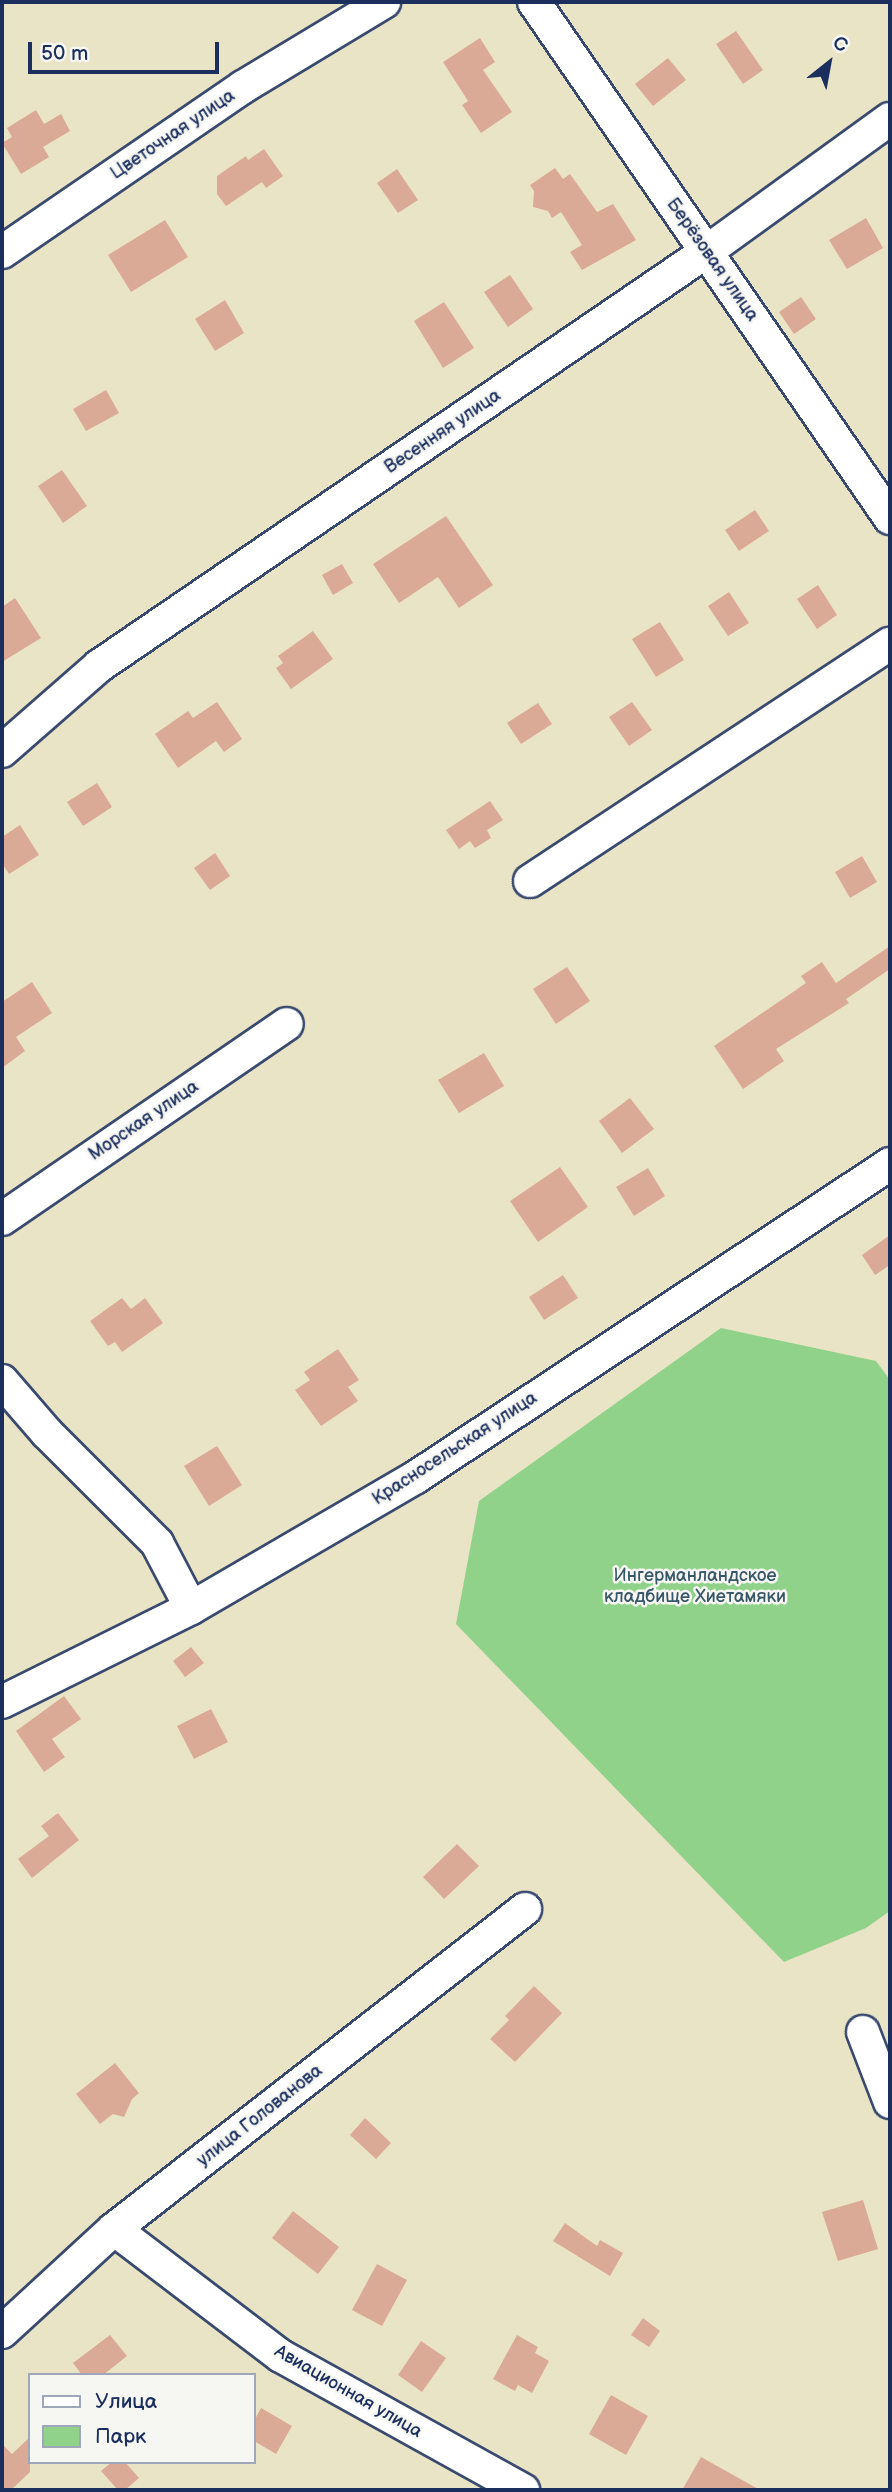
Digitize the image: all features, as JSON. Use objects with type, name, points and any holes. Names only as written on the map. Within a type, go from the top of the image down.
[{"type":"street","name":"Цветочная улица","points":[[2,252],[243,87],[384,2]]},
{"type":"street","name":"Берёзовая улица","points":[[534,2],[890,517]]},
{"type":"street","name":"Весенняя улица","points":[[2,751],[99,666],[706,252],[890,119]]},
{"type":"street","points":[[530,881],[890,644]]},
{"type":"street","name":"Морская улица","points":[[2,1219],[287,1024]]},
{"type":"street","name":"Красносельская улица","points":[[2,1702],[191,1608],[416,1478],[890,1164]]},
{"type":"street","points":[[2,1381],[47,1433],[157,1543],[191,1608]]},
{"type":"street","name":"улица Голованова","points":[[2,2332],[114,2229],[525,1909]]},
{"type":"street","points":[[863,2032],[890,2102]]},
{"type":"street","name":"Авиационная улица","points":[[114,2229],[281,2356],[523,2490]]},
{"type":"green space","name":"Ингерманландское кладбище Хиетамяки","points":[[721,1328],[876,1361],[890,1380],[890,1911],[866,1928],[784,1962],[456,1624],[479,1501]]},
{"type":"building","points":[[736,31],[763,70],[743,84],[716,44]]},
{"type":"building","points":[[480,38],[495,62],[483,70],[512,112],[481,133],[462,105],[468,101],[443,62]]},
{"type":"building","points":[[668,58],[686,80],[653,106],[635,84]]},
{"type":"building","points":[[36,110],[44,124],[61,114],[70,131],[43,147],[49,157],[21,174],[2,143],[12,137],[7,128]]},
{"type":"building","points":[[264,149],[283,176],[266,188],[262,182],[226,206],[217,194],[217,176],[246,156],[248,160]]},
{"type":"building","points":[[555,168],[563,179],[570,174],[597,212],[613,204],[636,240],[582,270],[570,252],[582,245],[561,212],[552,218],[548,211],[533,207],[534,191],[530,185]]},
{"type":"building","points":[[397,169],[418,200],[398,213],[377,183]]},
{"type":"building","points":[[866,218],[883,248],[847,269],[829,240]]},
{"type":"building","points":[[165,220],[188,257],[131,292],[108,255]]},
{"type":"building","points":[[510,275],[533,309],[508,327],[484,292]]},
{"type":"building","points":[[801,297],[816,319],[794,334],[779,312]]},
{"type":"building","points":[[225,300],[244,333],[215,351],[195,319]]},
{"type":"building","points":[[444,302],[474,348],[443,368],[414,321]]},
{"type":"building","points":[[106,390],[119,413],[86,431],[73,409]]},
{"type":"building","points":[[62,470],[87,506],[63,523],[38,486]]},
{"type":"building","points":[[755,510],[769,531],[739,551],[725,530]]},
{"type":"building","points":[[446,516],[493,585],[459,608],[438,577],[399,603],[373,564]]},
{"type":"building","points":[[342,564],[353,583],[333,595],[322,575]]},
{"type":"building","points":[[818,585],[837,615],[817,629],[797,599]]},
{"type":"building","points":[[729,592],[749,623],[728,636],[708,606]]},
{"type":"building","points":[[15,598],[41,638],[2,662],[2,607]]},
{"type":"building","points":[[660,622],[684,660],[656,677],[632,639]]},
{"type":"building","points":[[313,631],[333,659],[291,689],[276,668],[283,663],[278,656]]},
{"type":"building","points":[[217,702],[242,739],[224,752],[216,741],[178,768],[155,734],[188,711],[193,718]]},
{"type":"building","points":[[632,702],[652,730],[629,746],[609,717]]},
{"type":"building","points":[[538,703],[552,724],[521,744],[507,723]]},
{"type":"building","points":[[97,783],[112,807],[83,826],[67,802]]},
{"type":"building","points":[[490,801],[503,820],[487,830],[491,838],[475,848],[470,841],[459,849],[446,830]]},
{"type":"building","points":[[20,825],[39,855],[9,874],[2,863],[2,837]]},
{"type":"building","points":[[215,853],[230,876],[210,890],[194,868]]},
{"type":"building","points":[[862,856],[877,882],[850,898],[835,872]]},
{"type":"building","points":[[890,946],[890,969],[846,999],[849,1003],[776,1049],[784,1061],[743,1089],[714,1046],[806,983],[801,976],[822,962],[836,983]]},
{"type":"building","points":[[567,967],[590,1001],[556,1024],[533,989]]},
{"type":"building","points":[[32,982],[52,1013],[16,1037],[25,1051],[2,1068],[2,1002]]},
{"type":"building","points":[[484,1053],[504,1086],[459,1113],[438,1080]]},
{"type":"building","points":[[630,1098],[654,1129],[622,1153],[599,1121]]},
{"type":"building","points":[[560,1167],[588,1207],[538,1242],[510,1201]]},
{"type":"building","points":[[648,1168],[665,1196],[634,1216],[616,1187]]},
{"type":"building","points":[[890,1235],[890,1265],[875,1275],[862,1255]]},
{"type":"building","points":[[563,1275],[578,1298],[544,1320],[529,1297]]},
{"type":"building","points":[[122,1298],[131,1309],[145,1298],[163,1323],[122,1352],[115,1342],[108,1346],[90,1321]]},
{"type":"building","points":[[338,1349],[359,1380],[348,1387],[358,1401],[321,1426],[295,1390],[310,1380],[304,1372]]},
{"type":"building","points":[[217,1446],[242,1485],[209,1506],[184,1466]]},
{"type":"building","points":[[191,1647],[204,1663],[185,1677],[173,1661]]},
{"type":"building","points":[[64,1696],[81,1719],[52,1739],[65,1757],[44,1772],[16,1731]]},
{"type":"building","points":[[211,1709],[228,1742],[194,1759],[177,1726]]},
{"type":"building","points":[[58,1813],[79,1840],[32,1878],[18,1859],[49,1836],[41,1826]]},
{"type":"building","points":[[457,1844],[479,1866],[444,1899],[423,1877]]},
{"type":"building","points":[[534,1986],[562,2013],[515,2062],[490,2039],[509,2020],[505,2016]]},
{"type":"building","points":[[115,2063],[139,2093],[132,2099],[124,2117],[113,2114],[100,2124],[76,2094]]},
{"type":"building","points":[[365,2118],[391,2143],[376,2159],[350,2135]]},
{"type":"building","points":[[863,2200],[878,2249],[838,2261],[822,2212]]},
{"type":"building","points":[[293,2211],[339,2247],[318,2274],[272,2238]]},
{"type":"building","points":[[565,2223],[597,2246],[600,2240],[623,2253],[610,2276],[553,2241]]},
{"type":"building","points":[[377,2264],[407,2280],[382,2326],[352,2310]]},
{"type":"building","points":[[643,2318],[660,2331],[649,2347],[631,2335]]},
{"type":"building","points":[[110,2335],[127,2356],[106,2373],[80,2373],[73,2363]]},
{"type":"building","points":[[517,2335],[538,2347],[535,2353],[549,2361],[532,2393],[518,2385],[515,2391],[493,2379]]},
{"type":"building","points":[[421,2341],[446,2358],[422,2392],[398,2375]]},
{"type":"building","points":[[611,2395],[648,2416],[626,2455],[589,2434]]},
{"type":"building","points":[[261,2408],[292,2426],[276,2454],[256,2442],[256,2417]]},
{"type":"building","points":[[28,2439],[30,2472],[11,2490],[2,2490],[2,2444],[12,2454]]},
{"type":"building","points":[[701,2457],[760,2490],[682,2490]]},
{"type":"building","points":[[110,2464],[127,2464],[139,2478],[125,2490],[118,2490],[101,2471]]}]
